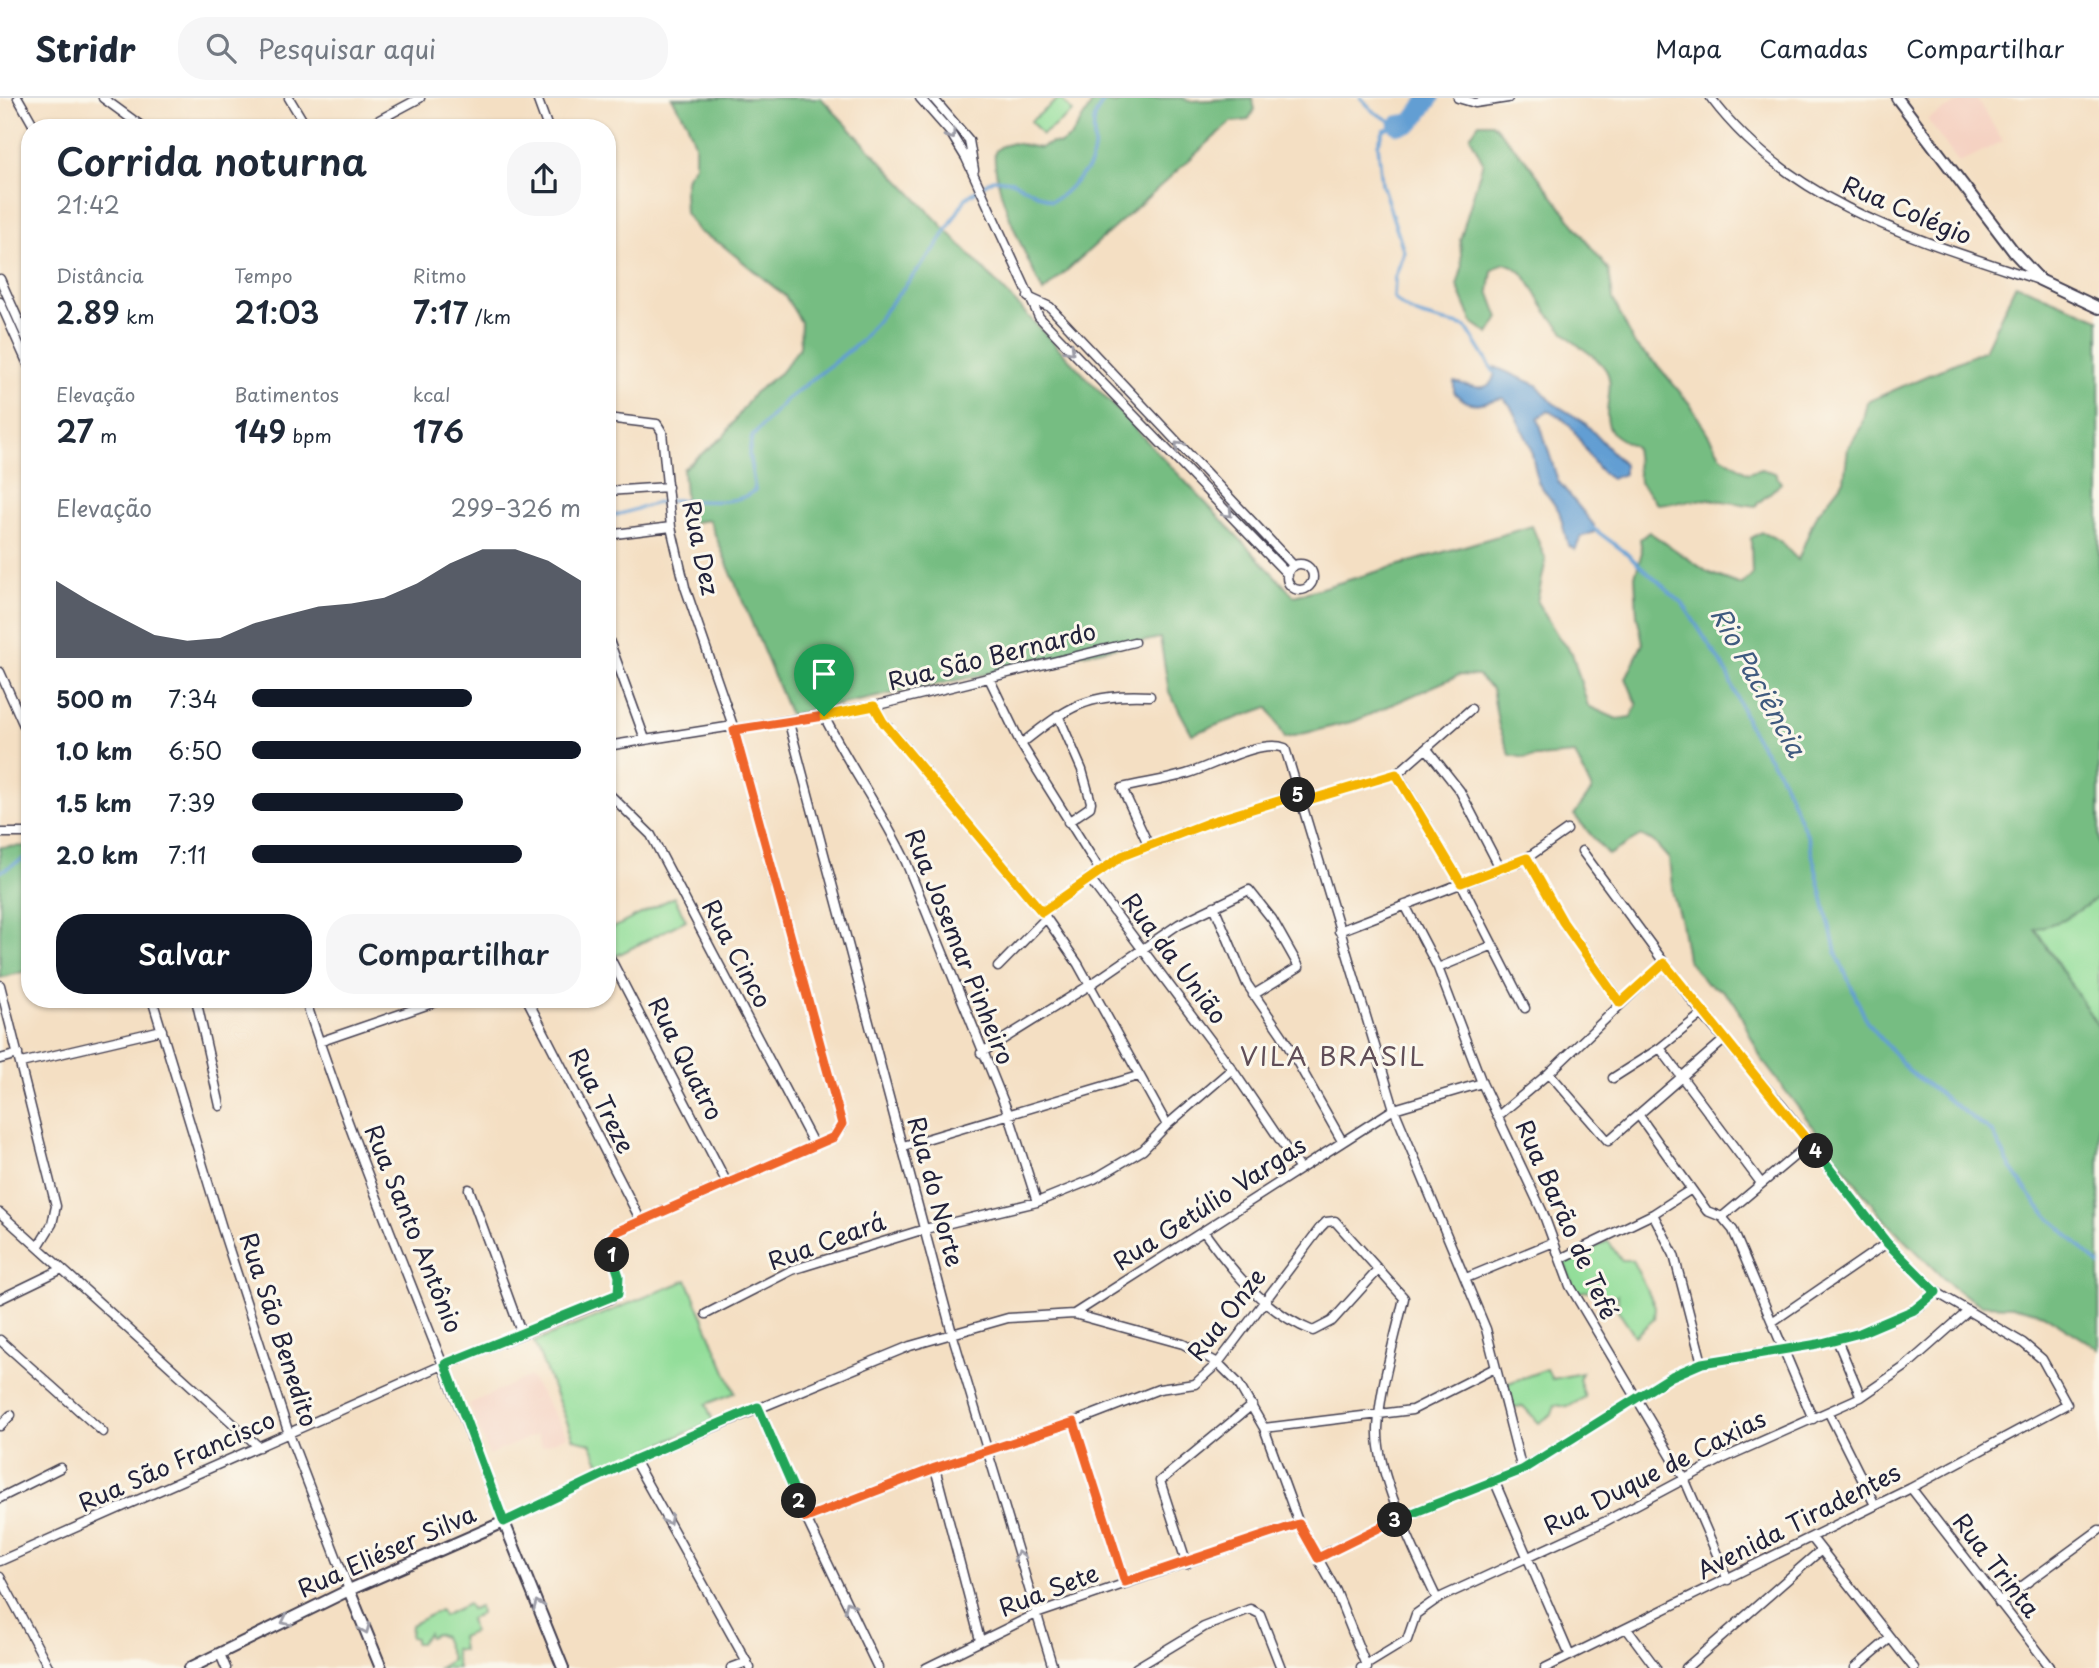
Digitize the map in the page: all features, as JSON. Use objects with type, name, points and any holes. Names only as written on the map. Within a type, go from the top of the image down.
[{"type":"street","points":[[18,98],[30,119]]},
{"type":"street","points":[[104,98],[129,119]]},
{"type":"street","points":[[289,98],[302,119]]},
{"type":"street","points":[[381,119],[420,98]]},
{"type":"street","points":[[537,98],[545,119]]},
{"type":"street","points":[[920,98],[950,132],[974,177],[1028,297],[1054,334],[1288,575],[1294,589],[1305,589],[1312,582],[1310,568],[1301,564],[1294,566],[1288,575]]},
{"type":"street","points":[[933,98],[969,140],[974,177]]},
{"type":"street","points":[[1458,98],[1475,103],[1508,98]]},
{"type":"street","name":"Rua Colégio","points":[[1711,98],[1769,158],[1842,208],[1979,261],[2040,280]]},
{"type":"street","points":[[1897,98],[2014,252],[2040,280],[2099,308]]},
{"type":"street","points":[[0,279],[21,326]]},
{"type":"street","points":[[1028,297],[1050,307],[1294,566]]},
{"type":"street","points":[[0,302],[21,345]]},
{"type":"street","name":"Rua Dez","points":[[616,419],[656,424],[660,427],[671,527],[685,587],[734,728],[842,1124],[834,1137],[814,1145]]},
{"type":"street","points":[[616,491],[668,491]]},
{"type":"street","points":[[616,534],[671,527]]},
{"type":"street","name":"Rua São Bernardo","points":[[616,744],[789,723],[874,706],[1134,642]]},
{"type":"street","points":[[616,660],[645,739]]},
{"type":"street","points":[[0,672],[21,719]]},
{"type":"street","points":[[989,678],[1021,744],[1099,869]]},
{"type":"street","points":[[1021,744],[1058,715],[1104,696],[1150,696]]},
{"type":"street","points":[[874,706],[883,722],[1044,915],[1090,985],[1167,1125]]},
{"type":"street","points":[[998,967],[1044,915],[1099,869],[1148,844],[1301,798],[1396,774],[1427,750],[1471,709]]},
{"type":"street","points":[[1058,715],[1082,770],[1091,802],[1090,807],[1068,822]]},
{"type":"street","name":"Rua Josemar Pinheiro","points":[[824,716],[851,768],[895,838],[981,1053],[1009,1115],[1037,1202]]},
{"type":"street","name":"Rua do Norte","points":[[789,723],[952,1333],[1053,1668]]},
{"type":"street","points":[[1148,844],[1122,788],[1184,775],[1272,746],[1282,746],[1287,752],[1394,1109],[1486,1329],[1522,1470]]},
{"type":"street","points":[[1427,750],[1460,791],[1500,868]]},
{"type":"street","points":[[1396,774],[1461,883],[1525,1008]]},
{"type":"street","name":"Rua Cinco","points":[[616,801],[651,835],[814,1145]]},
{"type":"street","points":[[1339,931],[1527,858],[1567,830]]},
{"type":"street","points":[[0,833],[21,832]]},
{"type":"street","points":[[1582,851],[1702,1014],[1782,1106],[1887,1243],[1936,1292],[1966,1312]]},
{"type":"street","points":[[1527,858],[1563,922],[1620,1003]]},
{"type":"street","name":"Rua da União","points":[[1089,878],[1232,1069],[1299,1168]]},
{"type":"street","points":[[981,1053],[1090,985],[1142,948],[1247,890],[1253,892],[1272,919],[1299,967],[1253,995]]},
{"type":"street","name":"Rua Barão de Tefé","points":[[1405,905],[1438,968],[1482,1083],[1585,1315],[1684,1478],[1728,1580]]},
{"type":"street","points":[[1214,906],[1253,995],[1282,1035],[1342,1141]]},
{"type":"street","points":[[1438,968],[1491,946]]},
{"type":"street","points":[[1498,1116],[1549,1073],[1664,963]]},
{"type":"street","name":"Rua Quatro","points":[[616,969],[727,1183]]},
{"type":"street","points":[[0,985],[56,1206],[52,1224],[38,1247]]},
{"type":"street","name":"Rua São Benedito","points":[[155,1008],[289,1434],[381,1668]]},
{"type":"street","points":[[198,1008],[220,1106]]},
{"type":"street","name":"Rua Santo Antônio","points":[[308,1008],[340,1104],[564,1668]]},
{"type":"street","points":[[319,1042],[418,1008]]},
{"type":"street","name":"Rua Treze","points":[[532,1008],[641,1221]]},
{"type":"street","points":[[1613,1078],[1660,1048],[1702,1014]]},
{"type":"street","points":[[0,1059],[19,1058],[162,1030]]},
{"type":"street","points":[[1549,1073],[1608,1141],[1640,1117],[1724,1040]]},
{"type":"street","points":[[1660,1048],[1761,1183]]},
{"type":"street","name":"Rua Ceará","points":[[705,1314],[792,1270],[925,1228],[1037,1202],[1122,1165],[1143,1150],[1167,1125],[1232,1069]]},
{"type":"street","points":[[904,1146],[1138,1076]]},
{"type":"street","name":"Rua Getúlio Vargas","points":[[952,1333],[1009,1318],[1074,1314],[1394,1109],[1482,1083]]},
{"type":"street","points":[[1640,1117],[1707,1211],[1722,1217],[1733,1230],[1813,1419]]},
{"type":"street","points":[[1722,1217],[1810,1143]]},
{"type":"street","points":[[641,1221],[814,1145]]},
{"type":"street","points":[[468,1189],[521,1332]]},
{"type":"street","points":[[1560,1259],[1653,1214],[1690,1189]]},
{"type":"street","points":[[0,1213],[259,1447]]},
{"type":"street","points":[[1653,1214],[1674,1255],[1702,1363]]},
{"type":"street","name":"Rua São Francisco","points":[[0,1561],[445,1364],[618,1294],[619,1276],[608,1246],[609,1240],[616,1232],[641,1221]]},
{"type":"street","name":"Rua Onze","points":[[806,1518],[935,1468],[1074,1422],[1169,1386],[1195,1384],[1219,1363],[1320,1228],[1330,1221],[1338,1224],[1379,1269]]},
{"type":"street","points":[[1204,1232],[1232,1270],[1263,1301],[1313,1331],[1325,1326],[1379,1269],[1404,1298],[1379,1414],[1379,1450],[1402,1517],[1437,1599]]},
{"type":"street","points":[[1466,1278],[1554,1242]]},
{"type":"street","points":[[1772,1322],[1887,1243]]},
{"type":"street","points":[[0,1299],[62,1269]]},
{"type":"street","points":[[1318,1558],[1402,1517],[1522,1470],[1560,1448],[1636,1396],[1702,1363],[1837,1340],[1888,1324],[1914,1310],[1936,1292]]},
{"type":"street","name":"Rua Duque de Caxias","points":[[1364,1667],[1407,1640],[1416,1614],[1437,1599],[1529,1558],[1769,1436],[1829,1413],[1861,1397],[1906,1366],[1966,1312]]},
{"type":"street","name":"Avenida Tiradentes","points":[[1545,1668],[1912,1488],[2067,1404],[2042,1359],[2023,1343],[1966,1312]]},
{"type":"street","points":[[1074,1314],[1183,1343],[1219,1363],[1238,1382],[1264,1428],[1299,1524],[1336,1591],[1364,1667]]},
{"type":"street","name":"Rua Eliéser Silva","points":[[190,1668],[349,1590],[504,1522],[634,1460],[880,1358],[952,1333]]},
{"type":"street","points":[[0,1340],[103,1432]]},
{"type":"street","points":[[1837,1340],[1861,1397]]},
{"type":"street","points":[[1264,1428],[1412,1410],[1495,1368]]},
{"type":"street","points":[[1187,1564],[1160,1480],[1252,1405]]},
{"type":"street","points":[[758,1407],[806,1518],[878,1668]]},
{"type":"street","points":[[1829,1413],[1875,1505]]},
{"type":"street","points":[[0,1426],[11,1415]]},
{"type":"street","points":[[1074,1422],[1125,1582]]},
{"type":"street","points":[[634,1460],[749,1665],[731,1668]]},
{"type":"street","points":[[0,1498],[60,1468]]},
{"type":"street","points":[[935,1468],[980,1640]]},
{"type":"street","points":[[1494,1480],[1570,1656]]},
{"type":"street","name":"Rua Trinta","points":[[1912,1488],[2051,1668]]},
{"type":"street","name":"Rua Sete","points":[[926,1668],[938,1665],[980,1640],[1036,1614],[1299,1524]]},
{"type":"street","points":[[2000,1603],[2099,1530]]},
{"type":"street","points":[[1812,1538],[1914,1668]]},
{"type":"street","points":[[1686,1668],[1821,1550]]},
{"type":"street","points":[[0,1577],[49,1668]]},
{"type":"street","points":[[1136,1668],[1225,1617],[1250,1609],[1260,1614],[1281,1668]]},
{"type":"street","points":[[1627,1629],[1656,1668]]},
{"type":"street","points":[[1855,1668],[1890,1639]]},
{"type":"street","points":[[220,1654],[226,1668]]},
{"type":"shaded area","points":[[1967,98],[1976,98],[2003,141],[1959,163],[1927,119]]},
{"type":"shaded area","points":[[530,1376],[568,1436],[542,1446],[537,1434],[489,1455],[469,1404]]},
{"type":"green space","points":[[672,98],[821,98],[1294,596],[1532,526],[1546,560],[1537,602],[1561,641],[1572,653],[1588,706],[1617,719],[1631,717],[1637,705],[1626,678],[1643,643],[1637,615],[1635,576],[1642,552],[1640,539],[1649,532],[1709,573],[1741,585],[1752,575],[1751,538],[1762,532],[1779,540],[1798,560],[1815,517],[1844,480],[1848,448],[1861,427],[1867,402],[1985,350],[2016,284],[2099,319],[2099,897],[2064,920],[2035,929],[2099,1028],[2099,1349],[2043,1314],[2012,1306],[1981,1305],[1952,1287],[1882,1217],[1762,1060],[1735,1003],[1722,990],[1706,983],[1687,959],[1673,895],[1669,859],[1653,841],[1641,836],[1608,855],[1574,815],[1592,790],[1575,754],[1525,758],[1510,755],[1499,727],[1492,689],[1478,676],[1459,675],[1355,721],[1285,738],[1268,707],[1192,734],[1169,692],[1160,638],[790,715],[709,520],[687,523],[683,469],[724,436],[754,393],[780,373],[800,347],[801,322],[785,296],[721,244],[699,232],[685,213],[684,192],[687,176],[695,165],[695,144],[687,122]]},
{"type":"green space","points":[[1060,98],[1073,112],[1042,135],[1031,121]]},
{"type":"green space","points":[[1127,98],[1182,98],[1190,101],[1252,98],[1255,109],[1248,120],[1231,122],[1043,292],[1004,202],[995,166],[995,151],[1013,143],[1040,148],[1051,143],[1060,144],[1071,137],[1094,100],[1115,104]]},
{"type":"green space","points":[[1479,123],[1492,123],[1525,159],[1609,271],[1613,299],[1635,345],[1658,366],[1690,404],[1721,456],[1748,473],[1761,469],[1775,473],[1781,483],[1755,506],[1709,499],[1657,504],[1639,481],[1635,447],[1615,435],[1609,426],[1607,410],[1610,386],[1603,365],[1563,332],[1525,277],[1513,266],[1504,263],[1492,271],[1489,291],[1499,318],[1489,334],[1473,323],[1457,286],[1462,268],[1460,240],[1483,162],[1470,136]]},
{"type":"green space","points":[[21,846],[21,972],[0,978],[0,847]]},
{"type":"green space","points":[[674,897],[686,920],[616,956],[616,926]]},
{"type":"green space","points":[[2099,897],[2099,1028],[2035,928],[2064,920]]},
{"type":"green space","points":[[1608,1241],[1621,1260],[1632,1260],[1655,1306],[1654,1319],[1635,1336],[1618,1311],[1618,1295],[1609,1300],[1594,1289],[1576,1293],[1564,1262]]},
{"type":"green space","points":[[687,1280],[735,1393],[706,1404],[713,1421],[603,1470],[590,1443],[574,1439],[534,1342]]},
{"type":"green space","points":[[1547,1369],[1552,1379],[1582,1373],[1579,1379],[1585,1397],[1568,1407],[1555,1405],[1552,1414],[1539,1423],[1523,1406],[1508,1408],[1503,1385]]},
{"type":"green space","points":[[468,1604],[471,1609],[479,1607],[480,1614],[470,1619],[473,1632],[461,1637],[463,1650],[454,1649],[458,1668],[439,1668],[452,1660],[443,1637],[436,1634],[429,1637],[428,1633],[420,1643],[415,1643],[415,1638],[410,1637],[411,1625],[440,1610],[443,1616]]},
{"type":"water","points":[[1495,367],[1537,385],[1553,403],[1584,422],[1624,465],[1624,474],[1611,479],[1594,463],[1568,423],[1547,411],[1538,418],[1558,481],[1594,525],[1594,532],[1581,537],[1575,550],[1568,545],[1559,511],[1538,482],[1530,445],[1510,405],[1503,398],[1477,404],[1466,402],[1454,392],[1454,382],[1475,387],[1490,384]]},
{"type":"waterway","points":[[616,515],[667,501],[728,501],[755,490],[749,454],[752,437],[786,400],[860,342],[937,246],[966,198],[993,179],[1012,181],[1051,201],[1060,196],[1090,164],[1094,146],[1095,116],[1107,98]]},
{"type":"waterway","points":[[1361,98],[1374,112],[1398,125]]},
{"type":"waterway","name":"Rio Paciência","points":[[1398,125],[1411,123],[1430,98]]},
{"type":"waterway","name":"Rio Paciência","points":[[1398,125],[1384,130],[1378,144],[1382,184],[1404,252],[1395,277],[1394,298],[1417,314],[1466,327],[1494,372]]},
{"type":"waterway","name":"Rio Paciência","points":[[1590,526],[1625,552],[1683,604],[1726,671],[1751,731],[1780,774],[1808,837],[1836,952],[1867,1022],[1910,1072],[1993,1133],[2011,1168],[2038,1206],[2099,1265]]},
{"type":"waterway","points":[[0,872],[21,860]]},
{"type":"district","name":"VILA BRASIL","points":[[1333,1057]]},
{"type":"route","points":[[874,706],[883,722],[966,817],[1042,912],[1099,869],[1148,844],[1300,794],[1302,802],[1351,790],[1396,774],[1461,883],[1527,858],[1563,922],[1620,1003],[1664,963],[1702,1014],[1782,1106],[1887,1243],[1936,1292],[1914,1310],[1888,1324],[1837,1340],[1702,1363],[1636,1396],[1560,1448],[1522,1470],[1402,1517],[1318,1558],[1299,1524],[1187,1564],[1125,1582],[1074,1422],[935,1468],[806,1518],[758,1407],[634,1460],[504,1522],[445,1364],[608,1300],[618,1294],[620,1287],[619,1276],[608,1246],[609,1240],[616,1232],[834,1137],[840,1131],[842,1124],[734,730],[824,716],[874,706]]}]
